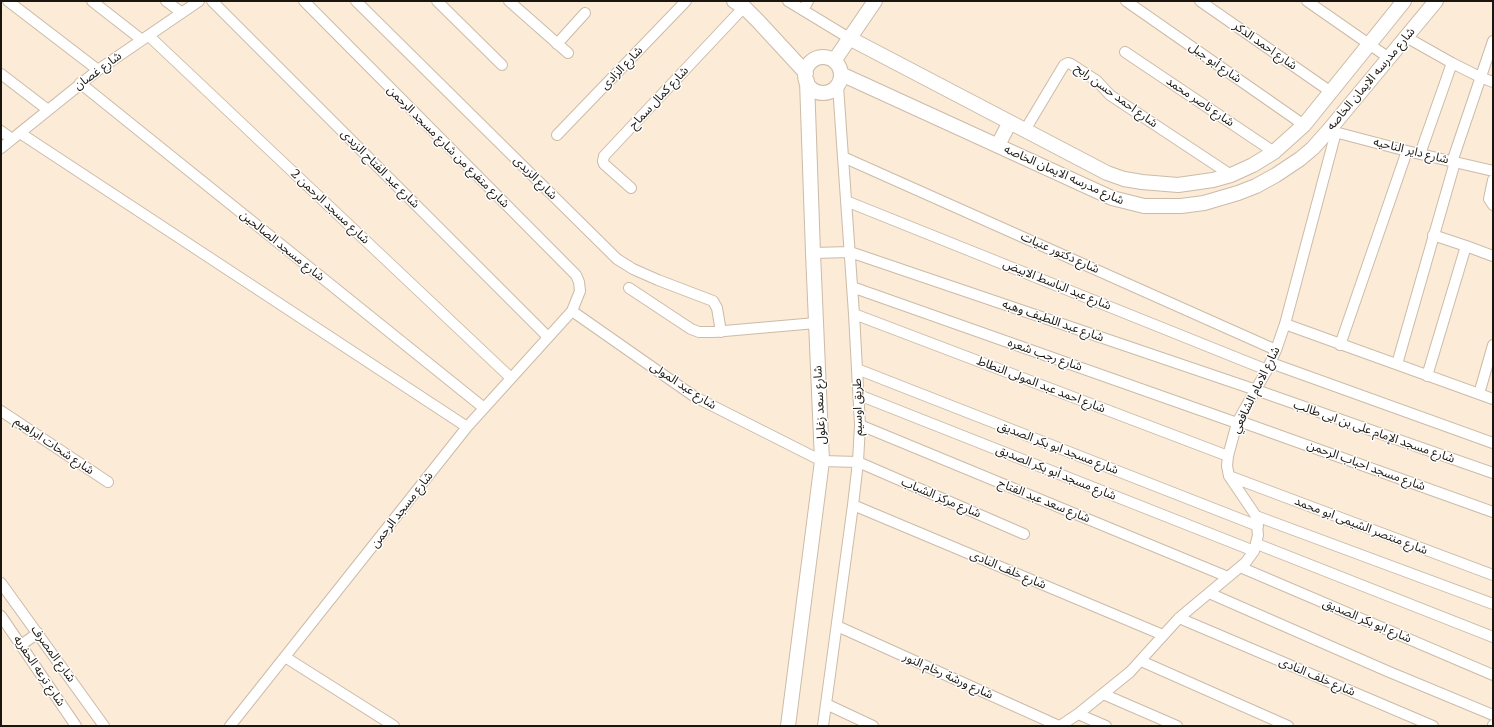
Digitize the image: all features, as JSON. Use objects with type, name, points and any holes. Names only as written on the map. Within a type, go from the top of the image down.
[{"type":"street","points":[[8,1],[98,70]]},
{"type":"street","name":"شارع مسجد الرحمن 2","points":[[92,1],[145,38],[511,378]]},
{"type":"street","points":[[166,1],[181,12]]},
{"type":"street","name":"شارع غصان","points":[[1,148],[80,83],[199,1]]},
{"type":"street","name":"شارع عبد الفتاح الزيدى","points":[[212,1],[548,337]]},
{"type":"street","name":"شارع متفرع من شارع مسجد الرحمن","points":[[304,1],[576,275],[580,290],[578,298]]},
{"type":"street","name":"شارع الزيدى","points":[[356,1],[617,259],[658,280],[713,302],[717,308],[721,332]]},
{"type":"street","points":[[437,1],[502,65]]},
{"type":"street","points":[[509,1],[568,53]]},
{"type":"street","name":"شارع الزادى","points":[[558,135],[686,1]]},
{"type":"street","points":[[788,1],[849,38]]},
{"type":"street","points":[[803,10],[808,1]]},
{"type":"street","points":[[834,61],[875,1]]},
{"type":"street","name":"شارع أبو جبل","points":[[1126,1],[1300,129]]},
{"type":"street","name":"شارع احمد الدكر","points":[[1200,1],[1331,92]]},
{"type":"street","points":[[1307,1],[1389,58]]},
{"type":"street","name":"شارع مدرسه الايمان الخاصه","points":[[849,38],[1107,173],[1142,182],[1178,185],[1213,180],[1231,175],[1253,165],[1274,152],[1300,129],[1404,1]]},
{"type":"street","name":"شارع مدرسه الايمان الخاصه","points":[[840,80],[998,146],[1112,198],[1144,206],[1164,207],[1204,203],[1238,194],[1276,176],[1333,131],[1389,58],[1436,1]]},
{"type":"street","points":[[739,4],[772,36],[806,77],[813,89],[822,93],[832,90],[840,80],[840,69],[834,61],[824,57],[810,63],[806,77]]},
{"type":"street","name":"شارع كمال سماح","points":[[631,188],[604,164],[604,156],[739,4]]},
{"type":"street","points":[[557,44],[586,13]]},
{"type":"street","points":[[1406,37],[1452,63],[1493,82]]},
{"type":"street","points":[[1397,364],[1454,162],[1480,77],[1493,41]]},
{"type":"street","name":"شارع ناصر محمد","points":[[1125,52],[1274,152]]},
{"type":"street","name":"شارع احمد حسن رابح","points":[[1025,130],[1064,65],[1068,63],[1072,64],[1097,81],[1110,95],[1231,175]]},
{"type":"street","points":[[1420,154],[1452,63]]},
{"type":"street","points":[[1,74],[48,110]]},
{"type":"street","name":"شارع سعد زغلول","points":[[788,726],[822,461],[806,77]]},
{"type":"street","name":"طريق اوسيم","points":[[823,726],[853,505],[858,462],[860,425],[843,157],[840,80]]},
{"type":"street","name":"شارع مسجد الصالحين","points":[[80,83],[484,408]]},
{"type":"street","points":[[998,146],[1010,122]]},
{"type":"street","points":[[1300,129],[1312,148]]},
{"type":"street","points":[[1,131],[16,136],[467,427]]},
{"type":"street","name":"شارع داير الناحيه","points":[[1333,131],[1407,151],[1493,171]]},
{"type":"street","name":"شارع الامام الشافعي","points":[[1255,548],[1258,526],[1256,516],[1230,476],[1227,466],[1228,456],[1238,422],[1269,366],[1285,324],[1333,131]]},
{"type":"street","points":[[1340,345],[1407,151]]},
{"type":"street","name":"شارع دكتور عنيات","points":[[843,157],[1276,350]]},
{"type":"street","points":[[1493,180],[1488,199],[1493,205]]},
{"type":"street","name":"شارع عبد الباسط الابيض","points":[[846,201],[1269,366],[1493,443]]},
{"type":"street","points":[[1433,235],[1493,256]]},
{"type":"street","points":[[1427,376],[1466,246]]},
{"type":"street","points":[[813,253],[850,252]]},
{"type":"street","name":"شارع عبد اللطيف وهبه","points":[[850,252],[1256,390]]},
{"type":"street","name":"شارع رجب شعره","points":[[852,287],[1238,422]]},
{"type":"street","points":[[628,288],[692,329],[706,333],[816,323]]},
{"type":"street","name":"شارع مسجد الرحمن","points":[[230,726],[467,427],[572,311],[578,298]]},
{"type":"street","name":"شارع عبد المولى","points":[[572,311],[695,397],[822,461]]},
{"type":"street","name":"شارع احمد عبد المولى النطاط","points":[[854,314],[1228,456]]},
{"type":"street","points":[[1285,324],[1493,399]]},
{"type":"street","points":[[1479,394],[1493,345]]},
{"type":"street","name":"شارع مسجد ابو بكر الصديق","points":[[857,370],[1258,526]]},
{"type":"street","name":"شارع مسجد الإمام على بن ابى طالب","points":[[1256,390],[1493,473]]},
{"type":"street","name":"شارع مسجد أبو بكر الصديق","points":[[859,395],[1255,548],[1493,637]]},
{"type":"street","name":"شارع شحات ابراهيم","points":[[1,410],[108,482]]},
{"type":"street","name":"شارع مسجد احباب الرحمن","points":[[1238,422],[1493,512]]},
{"type":"street","name":"شارع سعد عبد الفتاح","points":[[860,425],[1228,577]]},
{"type":"street","points":[[822,461],[858,462]]},
{"type":"street","name":"شارع مركز الشباب","points":[[858,462],[1024,534]]},
{"type":"street","name":"شارع منتصر الشيمى ابو محمد","points":[[1230,476],[1493,575]]},
{"type":"street","name":"شارع خلف النادى","points":[[853,505],[1163,636]]},
{"type":"street","points":[[1256,516],[1493,604]]},
{"type":"street","points":[[1060,726],[1078,714],[1130,672],[1179,618],[1246,562],[1255,548]]},
{"type":"street","name":"شارع ابو بكر الصديق","points":[[1240,567],[1493,675]]},
{"type":"street","name":"شارع المصرف","points":[[1,583],[104,726]]},
{"type":"street","points":[[1209,593],[1387,671],[1493,715]]},
{"type":"street","name":"شارع ترعه الحفريه","points":[[1,616],[76,726]]},
{"type":"street","name":"شارع خلف النادى","points":[[1179,618],[1433,726]]},
{"type":"street","name":"شارع ورشة رخام النور","points":[[837,626],[1060,726]]},
{"type":"street","points":[[21,645],[38,633]]},
{"type":"street","points":[[285,657],[394,726]]},
{"type":"street","points":[[1141,661],[1288,726]]},
{"type":"street","points":[[1103,694],[1177,726]]},
{"type":"street","points":[[826,704],[873,726]]},
{"type":"street","points":[[1078,714],[1106,726]]}]
